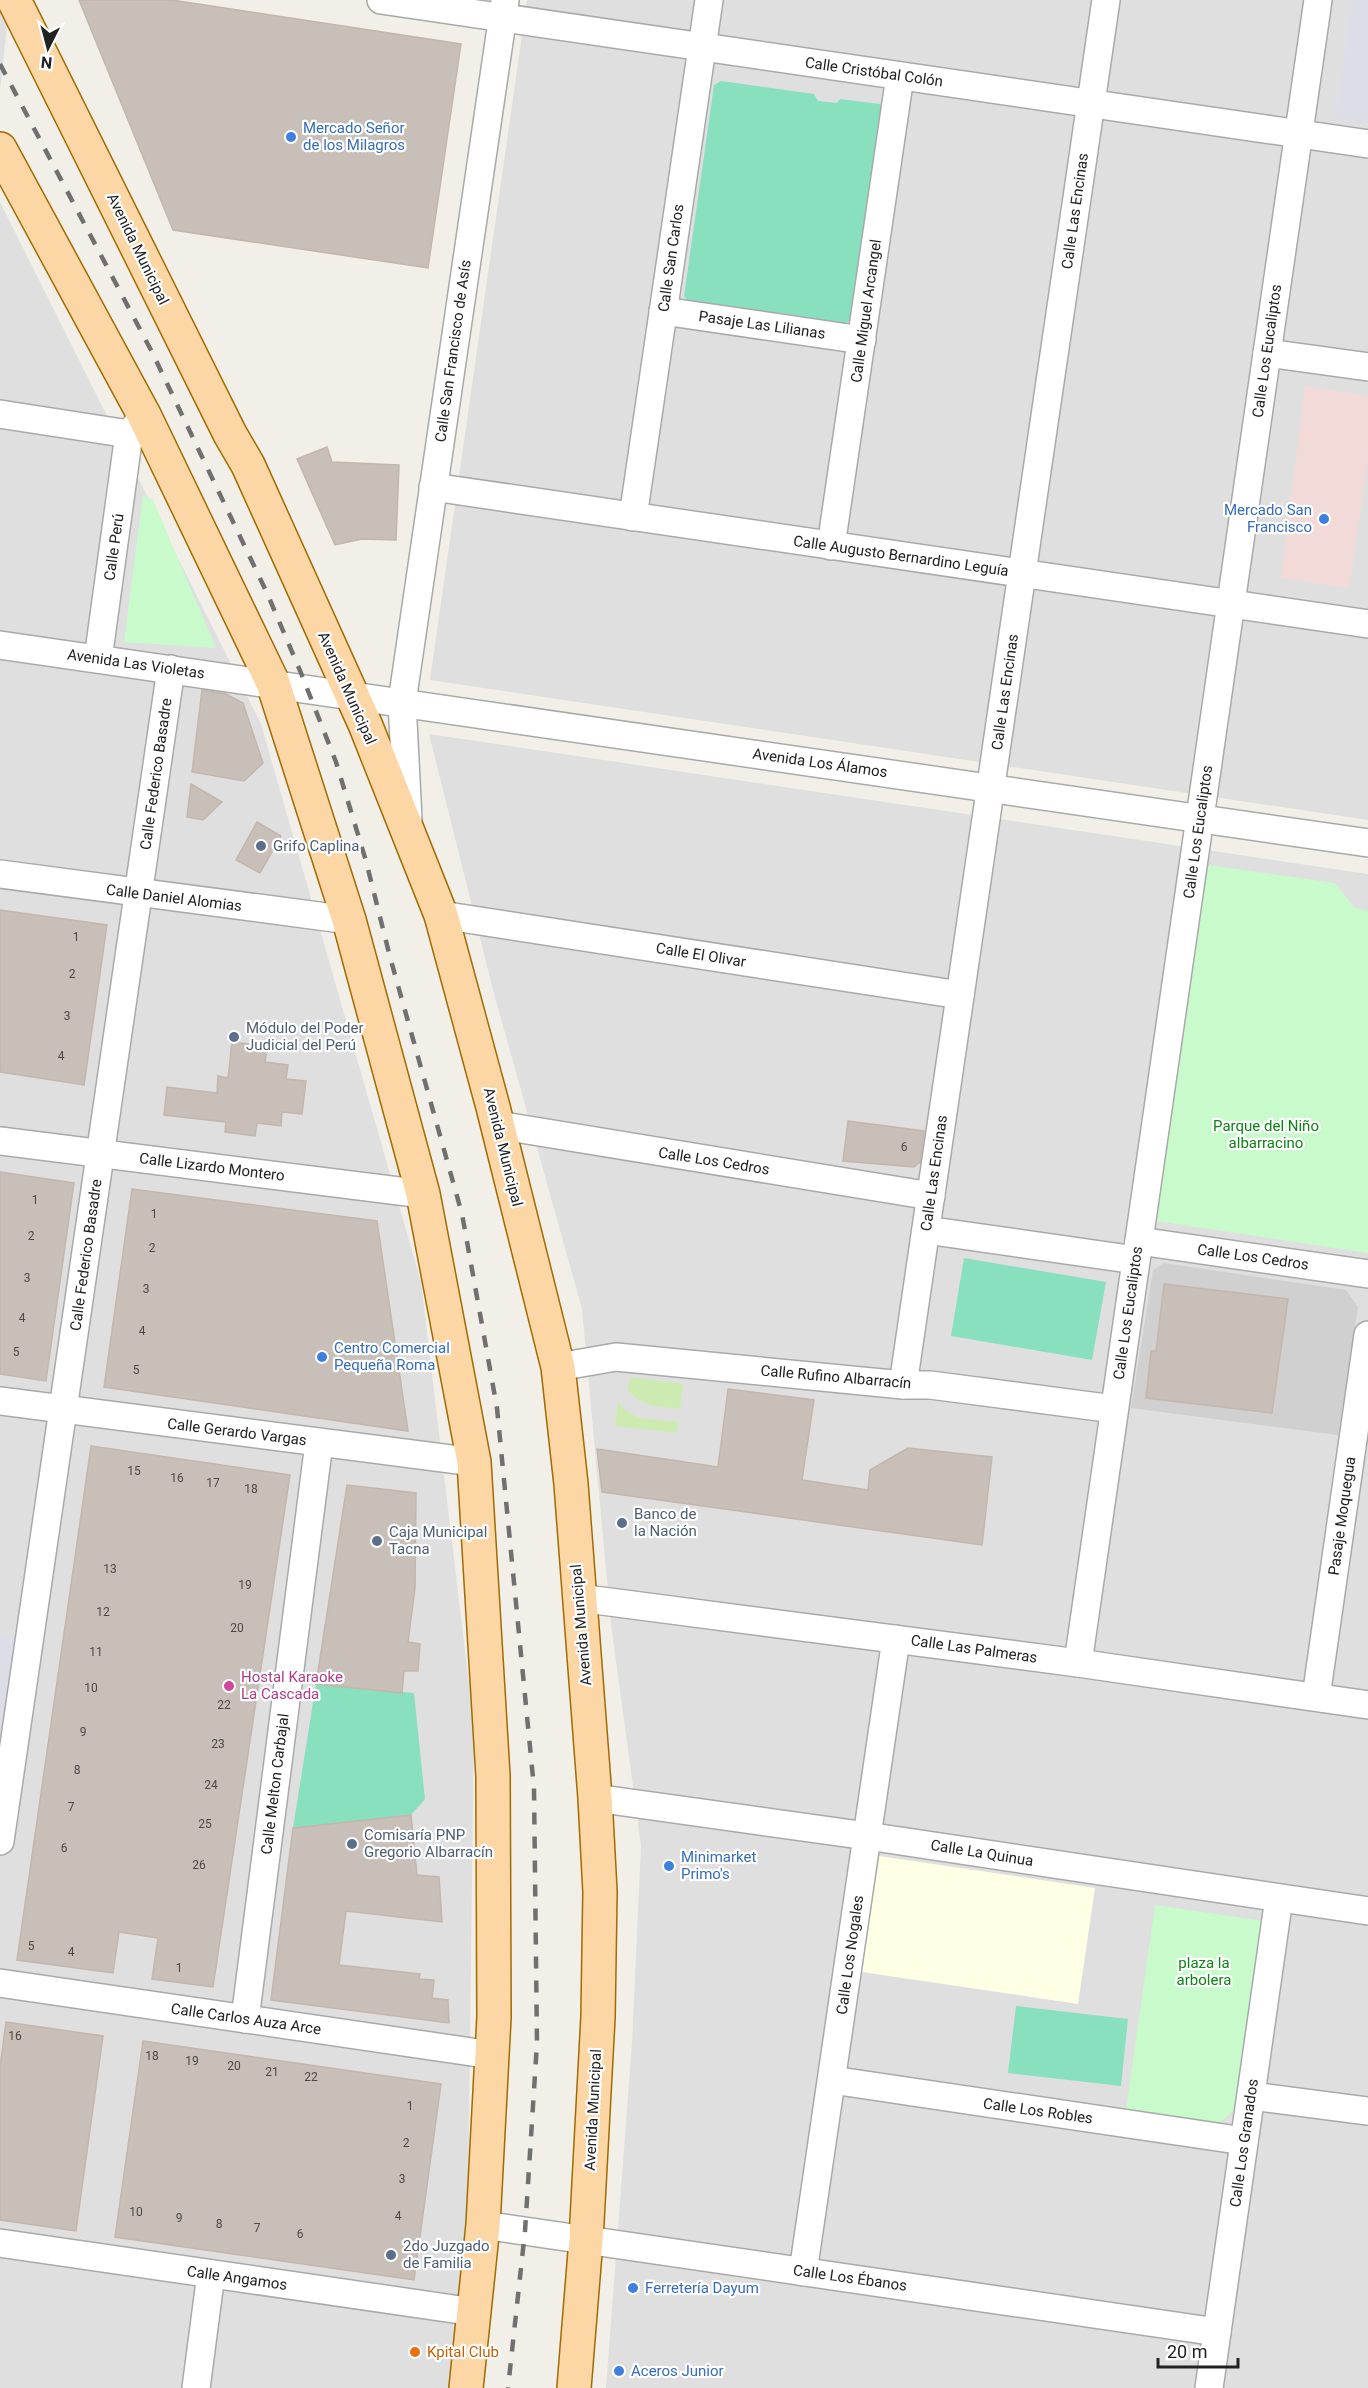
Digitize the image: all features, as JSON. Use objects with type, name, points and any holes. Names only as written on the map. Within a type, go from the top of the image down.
[{"type":"main road","name":"Avenida Municipal","points":[[14,0],[230,434],[248,465],[351,694],[441,915],[558,1367],[571,1484],[600,1892],[598,2017],[586,2240],[574,2388]]},
{"type":"main road","points":[[0,149],[137,424],[273,683],[349,920],[423,1194],[474,1462],[493,1776],[494,2017],[483,2225],[466,2388]]},
{"type":"street","name":"Calle Cristóbal Colón","points":[[381,0],[503,9],[702,47],[1368,144]]},
{"type":"street","name":"Calle San Carlos","points":[[633,517],[709,0]]},
{"type":"street","name":"Calle Las Encinas","points":[[903,1384],[1106,0]]},
{"type":"street","name":"Calle Los Eucaliptos","points":[[1078,1663],[1318,0]]},
{"type":"street","name":"Calle San Francisco de Asís","points":[[408,834],[402,702],[503,9]]},
{"type":"street","name":"Calle Miguel Arcangel","points":[[831,546],[900,76]]},
{"type":"street","name":"Pasaje Las Lilianas","points":[[663,311],[861,340]]},
{"type":"street","points":[[1267,353],[1368,367]]},
{"type":"street","points":[[0,414],[137,424]]},
{"type":"street","name":"Calle Perú","points":[[98,659],[137,424]]},
{"type":"street","name":"Calle Augusto Bernardino Leguía","points":[[433,487],[1368,624]]},
{"type":"street","name":"Avenida Las Violetas","points":[[0,645],[273,683]]},
{"type":"street","name":"Calle Federico Basadre","points":[[0,1841],[171,669]]},
{"type":"street","name":"Avenida Los Álamos","points":[[273,683],[1368,843]]},
{"type":"street","name":"Calle Daniel Alomias","points":[[0,874],[349,920]]},
{"type":"street","name":"Calle El Olivar","points":[[441,915],[960,995]]},
{"type":"street","name":"Calle Los Cedros","points":[[497,1125],[931,1196]]},
{"type":"street","name":"Calle Lizardo Montero","points":[[0,1141],[423,1194]]},
{"type":"street","name":"Calle Los Cedros","points":[[926,1230],[1368,1274]]},
{"type":"street","name":"Pasaje Moquegua","points":[[1316,1697],[1368,1335]]},
{"type":"street","name":"Calle Rufino Albarracín","points":[[558,1367],[616,1357],[930,1385],[1114,1409]]},
{"type":"street","name":"Calle Gerardo Vargas","points":[[0,1401],[474,1462]]},
{"type":"street","name":"Calle Melton Carbajal","points":[[245,2019],[319,1443]]},
{"type":"street","name":"Calle Las Palmeras","points":[[579,1598],[1078,1663],[1368,1705]]},
{"type":"street","name":"Calle Los Nogales","points":[[803,2272],[896,1639]]},
{"type":"street","name":"Calle La Quinua","points":[[595,1798],[1368,1911]]},
{"type":"street","name":"Calle Los Granados","points":[[1209,2388],[1279,1898]]},
{"type":"street","name":"Calle Carlos Auza Arce","points":[[0,1983],[492,2055]]},
{"type":"street","name":"Calle Los Robles","points":[[832,2080],[1244,2141]]},
{"type":"street","points":[[1251,2096],[1368,2111]]},
{"type":"street","name":"Calle Los Ébanos","points":[[483,2225],[1217,2332]]},
{"type":"street","name":"Calle Angamos","points":[[0,2243],[474,2312]]},
{"type":"street","points":[[196,2388],[212,2274]]},
{"type":"shaded area","points":[[0,0],[10,0],[0,90]]},
{"type":"shaded area","points":[[527,0],[1368,0],[1368,820],[430,680]]},
{"type":"shaded area","points":[[1352,0],[1368,0],[1368,123],[1335,119]]},
{"type":"shaded area","points":[[0,202],[261,724],[421,1282],[474,1726],[467,2276],[450,2388],[0,2388]]},
{"type":"shaded area","name":"Mercado San Francisco","points":[[1305,386],[1368,396],[1368,460],[1349,588],[1281,578]]},
{"type":"shaded area","points":[[429,734],[1368,874],[1368,2388],[606,2388],[632,2043],[641,1846],[611,1624],[582,1309],[493,990]]},
{"type":"shaded area","points":[[1164,1263],[1346,1290],[1358,1307],[1338,1435],[1131,1408],[1153,1270]]},
{"type":"shaded area","points":[[0,1636],[26,1640],[0,1811]]},
{"type":"shaded area","points":[[879,1856],[1095,1888],[1078,2004],[862,1972]]},
{"type":"green space","points":[[721,81],[814,94],[818,101],[837,103],[840,99],[880,104],[884,110],[853,318],[846,323],[691,304],[684,296],[714,85]]},
{"type":"green space","points":[[143,495],[153,500],[216,648],[124,642]]},
{"type":"green space","name":"Parque del Niño albarracino","points":[[1208,865],[1335,883],[1355,908],[1368,911],[1368,1253],[1156,1221],[1151,1215]]},
{"type":"green space","points":[[964,1258],[1106,1282],[1092,1360],[951,1336]]},
{"type":"green space","points":[[631,1377],[683,1384],[680,1409],[644,1403],[632,1395],[627,1388]]},
{"type":"green space","points":[[618,1402],[626,1411],[640,1418],[679,1422],[677,1433],[615,1426]]},
{"type":"green space","points":[[316,1684],[414,1693],[425,1799],[411,1815],[293,1828]]},
{"type":"green space","name":"plaza la arbolera","points":[[1155,1905],[1270,1922],[1241,2104],[1214,2128],[1125,2117]]},
{"type":"green space","points":[[1016,2006],[1128,2019],[1121,2086],[1008,2073]]},
{"type":"building","name":"Mercado Señor de los Milagros","points":[[79,0],[172,0],[461,44],[428,268],[173,230]]},
{"type":"building","points":[[327,447],[332,462],[399,465],[396,540],[362,539],[335,545],[297,459]]},
{"type":"building","points":[[202,690],[226,694],[243,703],[263,763],[244,781],[192,772]]},
{"type":"building","points":[[191,784],[222,802],[203,820],[187,817]]},
{"type":"building","points":[[257,822],[281,836],[260,873],[236,860]]},
{"type":"building","points":[[0,910],[107,925],[84,1085],[0,1072]]},
{"type":"building","points":[[232,1042],[267,1046],[265,1062],[288,1065],[286,1079],[306,1081],[302,1114],[282,1112],[281,1126],[257,1123],[255,1136],[225,1132],[226,1122],[164,1115],[167,1087],[217,1093],[218,1076],[228,1078]]},
{"type":"building","points":[[848,1121],[924,1131],[920,1162],[914,1167],[843,1161]]},
{"type":"building","points":[[0,1172],[74,1183],[46,1381],[0,1374]]},
{"type":"building","points":[[132,1189],[377,1221],[408,1431],[104,1387]]},
{"type":"building","points":[[1164,1284],[1288,1299],[1272,1413],[1146,1398],[1151,1351],[1156,1351]]},
{"type":"building","points":[[728,1389],[814,1400],[802,1480],[868,1490],[870,1470],[908,1448],[992,1457],[982,1545],[602,1492],[597,1449],[718,1467]]},
{"type":"building","points":[[91,1446],[290,1475],[213,1987],[152,1979],[158,1938],[119,1932],[113,1973],[17,1960]]},
{"type":"building","name":"Caja Municipal Tacna","points":[[347,1485],[416,1493],[415,1589],[408,1642],[420,1644],[418,1671],[404,1671],[402,1693],[316,1684]]},
{"type":"building","points":[[411,1815],[417,1875],[439,1877],[442,1922],[346,1911],[339,1965],[420,1974],[419,1979],[434,1980],[432,1998],[448,2000],[449,2023],[271,2000],[293,1828]]},
{"type":"building","points":[[6,2022],[103,2036],[76,2231],[0,2220],[0,2067]]},
{"type":"building","points":[[143,2041],[441,2084],[414,2280],[115,2237]]},
{"type":"railway","points":[[0,64],[152,352],[267,593],[301,673],[336,762],[366,861],[390,957],[462,1214],[497,1408],[534,1788],[537,2043],[525,2231],[508,2388]]},
{"type":"place","name":"Mercado Señor de los Milagros","points":[[291,137]]},
{"type":"place","name":"Mercado San Francisco","points":[[1324,519]]},
{"type":"place","name":"Grifo Caplina","points":[[261,846]]},
{"type":"place","name":"Módulo del Poder Judicial del Perú","points":[[234,1037]]},
{"type":"place","name":"Centro Comercial Pequeña Roma","points":[[322,1357]]},
{"type":"place","name":"Banco de la Nación","points":[[622,1523]]},
{"type":"place","name":"Caja Municipal Tacna","points":[[377,1541]]},
{"type":"place","name":"Hostal Karaoke La Cascada","points":[[229,1686]]},
{"type":"place","name":"Comisaría PNP Gregorio Albarracín","points":[[352,1844]]},
{"type":"place","name":"Minimarket Primo's","points":[[669,1866]]},
{"type":"place","name":"2do Juzgado de Familia","points":[[391,2255]]},
{"type":"place","name":"Ferretería Dayum","points":[[633,2288]]},
{"type":"place","name":"Kpital Club","points":[[415,2352]]},
{"type":"place","name":"Aceros Junior","points":[[619,2371]]}]
